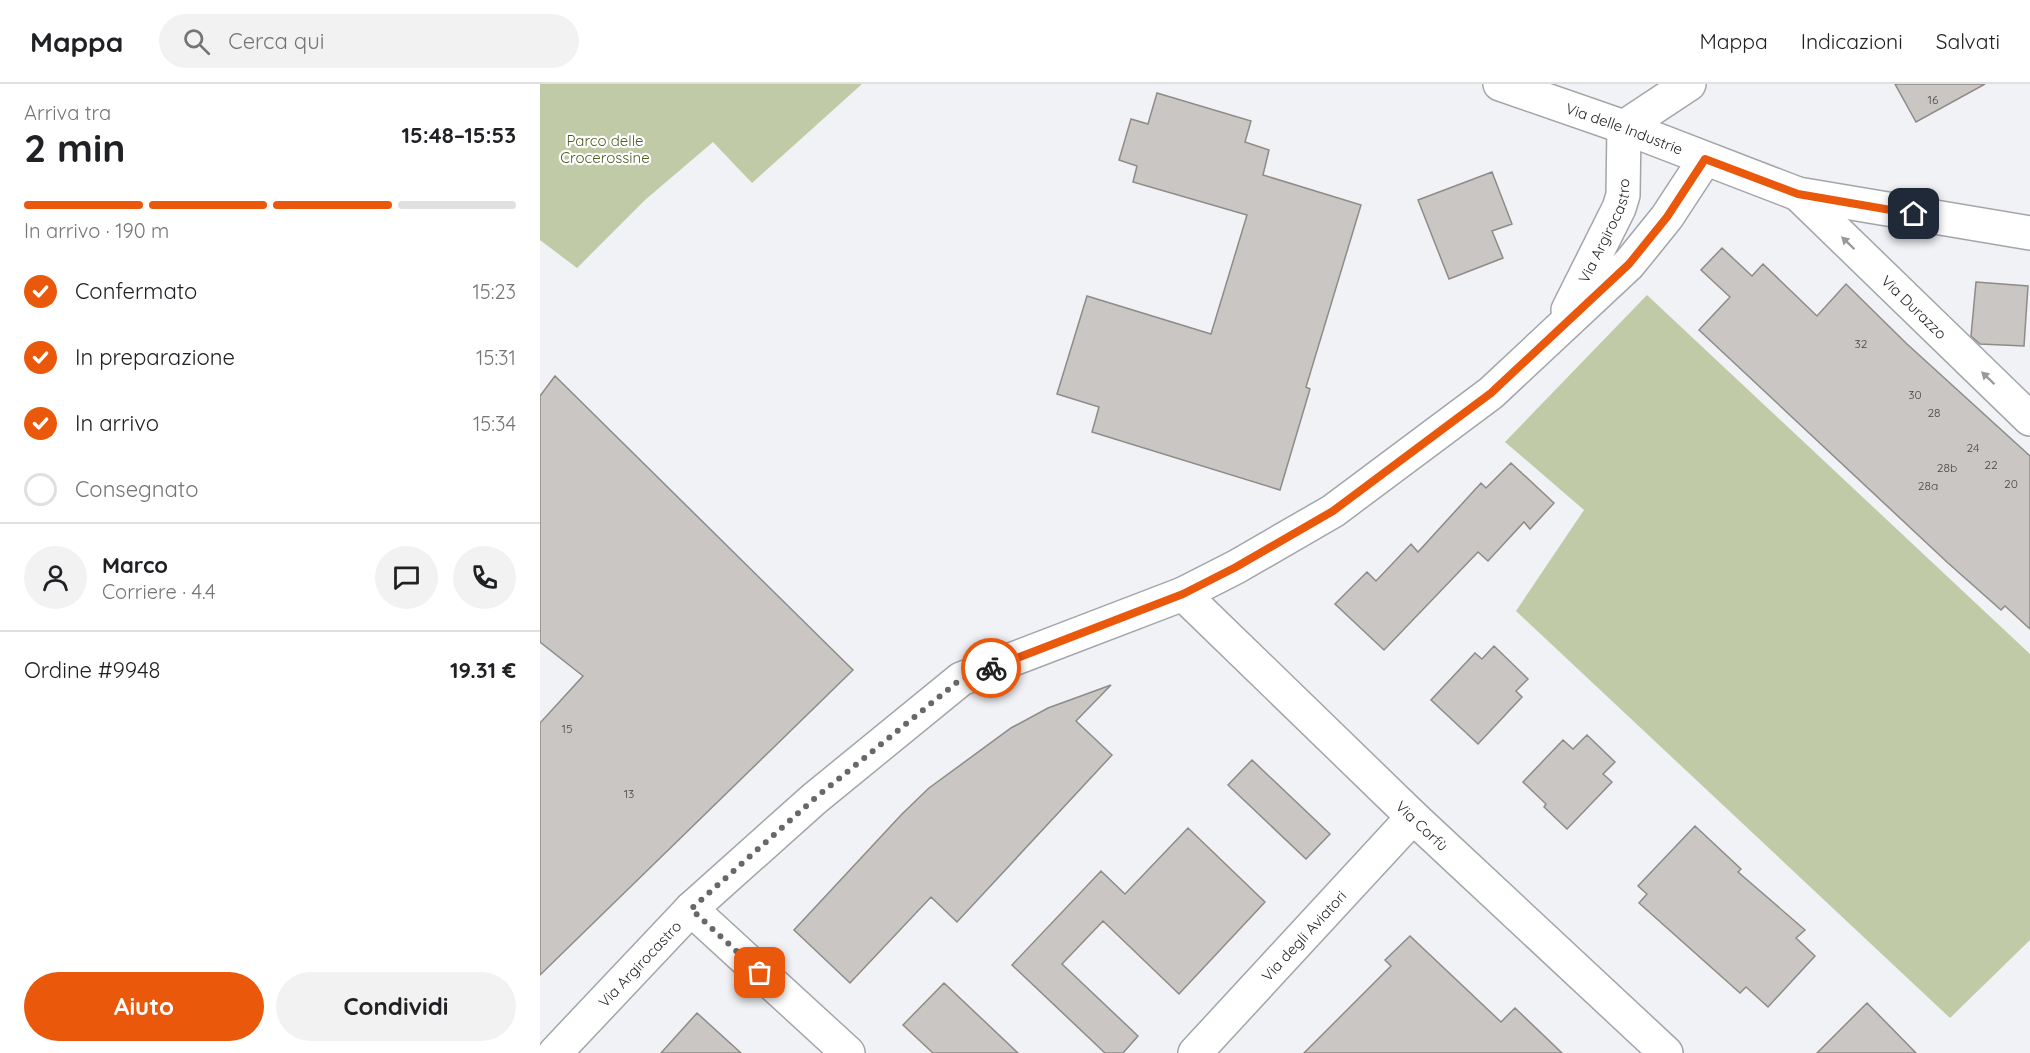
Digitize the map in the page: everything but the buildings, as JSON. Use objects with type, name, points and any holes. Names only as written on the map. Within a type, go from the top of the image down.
[{"type":"street","name":"Via delle Industrie","points":[[1500,84],[1624,127],[1798,194],[2030,233]]},
{"type":"street","points":[[1624,127],[1689,84]]},
{"type":"street","name":"Via Argirocastro","points":[[1560,327],[1619,208],[1623,195],[1624,127]]},
{"type":"street","name":"Via Argirocastro","points":[[555,1053],[691,909],[814,799],[961,679],[1183,594],[1236,567],[1333,511],[1491,393],[1629,264],[1667,217],[1705,159]]},
{"type":"street","name":"Via Durazzo","points":[[1798,194],[2030,419]]},
{"type":"street","name":"Via Corfù","points":[[1183,594],[1649,1048]]},
{"type":"street","name":"Via degli Aviatori","points":[[1195,1053],[1413,818]]},
{"type":"street","points":[[691,909],[848,1053]]},
{"type":"green space","name":"Parco delle Crocerossine","points":[[540,84],[862,84],[752,183],[713,142],[645,200],[577,268],[540,240]]},
{"type":"green space","points":[[1647,295],[2030,654],[2030,940],[1950,1018],[1516,611],[1584,510],[1505,442]]},
{"type":"way so far","points":[[760,973],[691,909],[814,799],[961,679],[991,668]]},
{"type":"route","points":[[991,668],[1183,594],[1236,567],[1333,511],[1491,393],[1629,264],[1667,217],[1705,159],[1798,194],[1914,214]]}]
